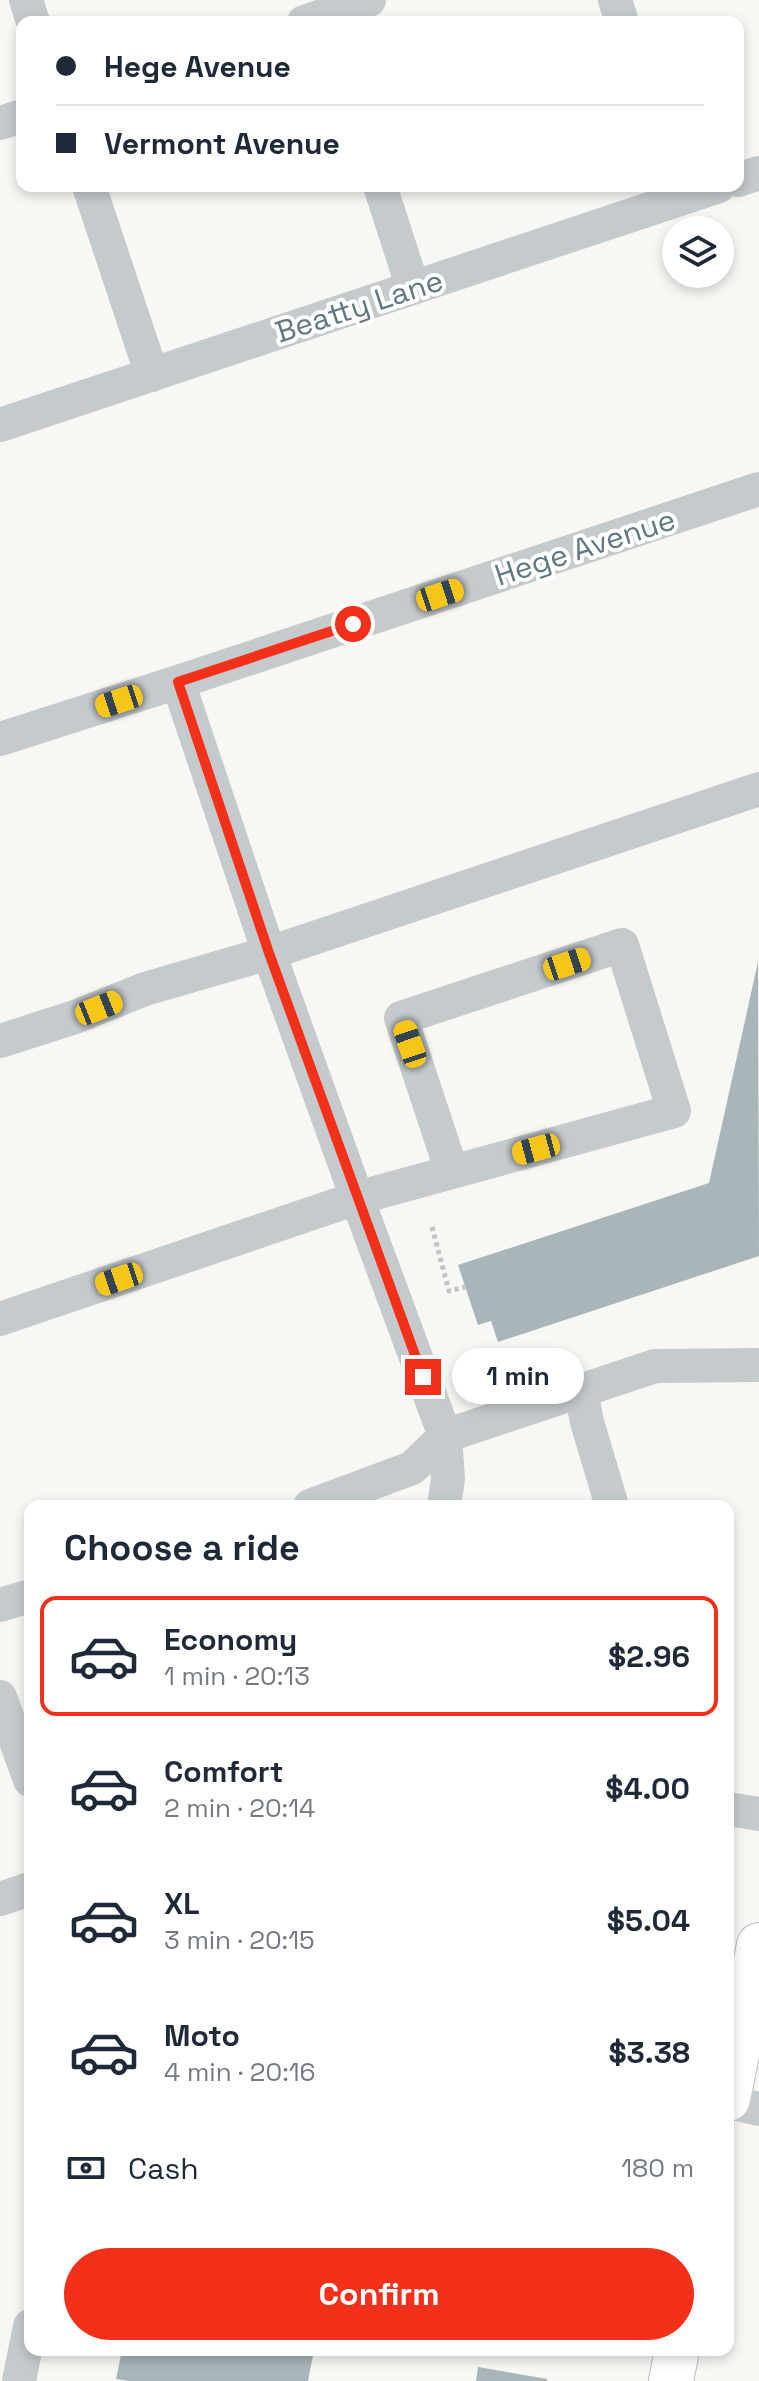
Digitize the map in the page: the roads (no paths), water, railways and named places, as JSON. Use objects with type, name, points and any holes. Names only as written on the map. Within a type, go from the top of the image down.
[{"type":"highway","points":[[734,2071],[759,1945]]},
{"type":"highway","points":[[671,2381],[676,2356]]},
{"type":"street","points":[[318,15],[369,0]]},
{"type":"street","points":[[91,192],[152,375]]},
{"type":"street","points":[[382,192],[413,288]]},
{"type":"street","name":"Beatty Lane","points":[[0,425],[413,288],[679,192]]},
{"type":"street","name":"Hege Avenue","points":[[0,739],[759,489]]},
{"type":"street","points":[[178,682],[269,953],[445,1436],[448,1479],[445,1500]]},
{"type":"street","points":[[0,1041],[75,1017],[145,989],[269,953],[759,789]]},
{"type":"street","points":[[0,1319],[357,1198],[452,1172],[674,1111],[622,945],[401,1018],[452,1172]]},
{"type":"street","points":[[326,1500],[412,1468],[445,1436],[655,1366],[759,1365]]},
{"type":"street","points":[[581,1391],[610,1500]]},
{"type":"street","points":[[0,1605],[24,1598]]},
{"type":"street","points":[[0,1697],[24,1763]]},
{"type":"street","points":[[734,1810],[759,1814]]},
{"type":"street","points":[[0,1899],[24,1891]]},
{"type":"street","points":[[734,2103],[759,2109]]},
{"type":"street","points":[[19,2381],[24,2356]]}]
